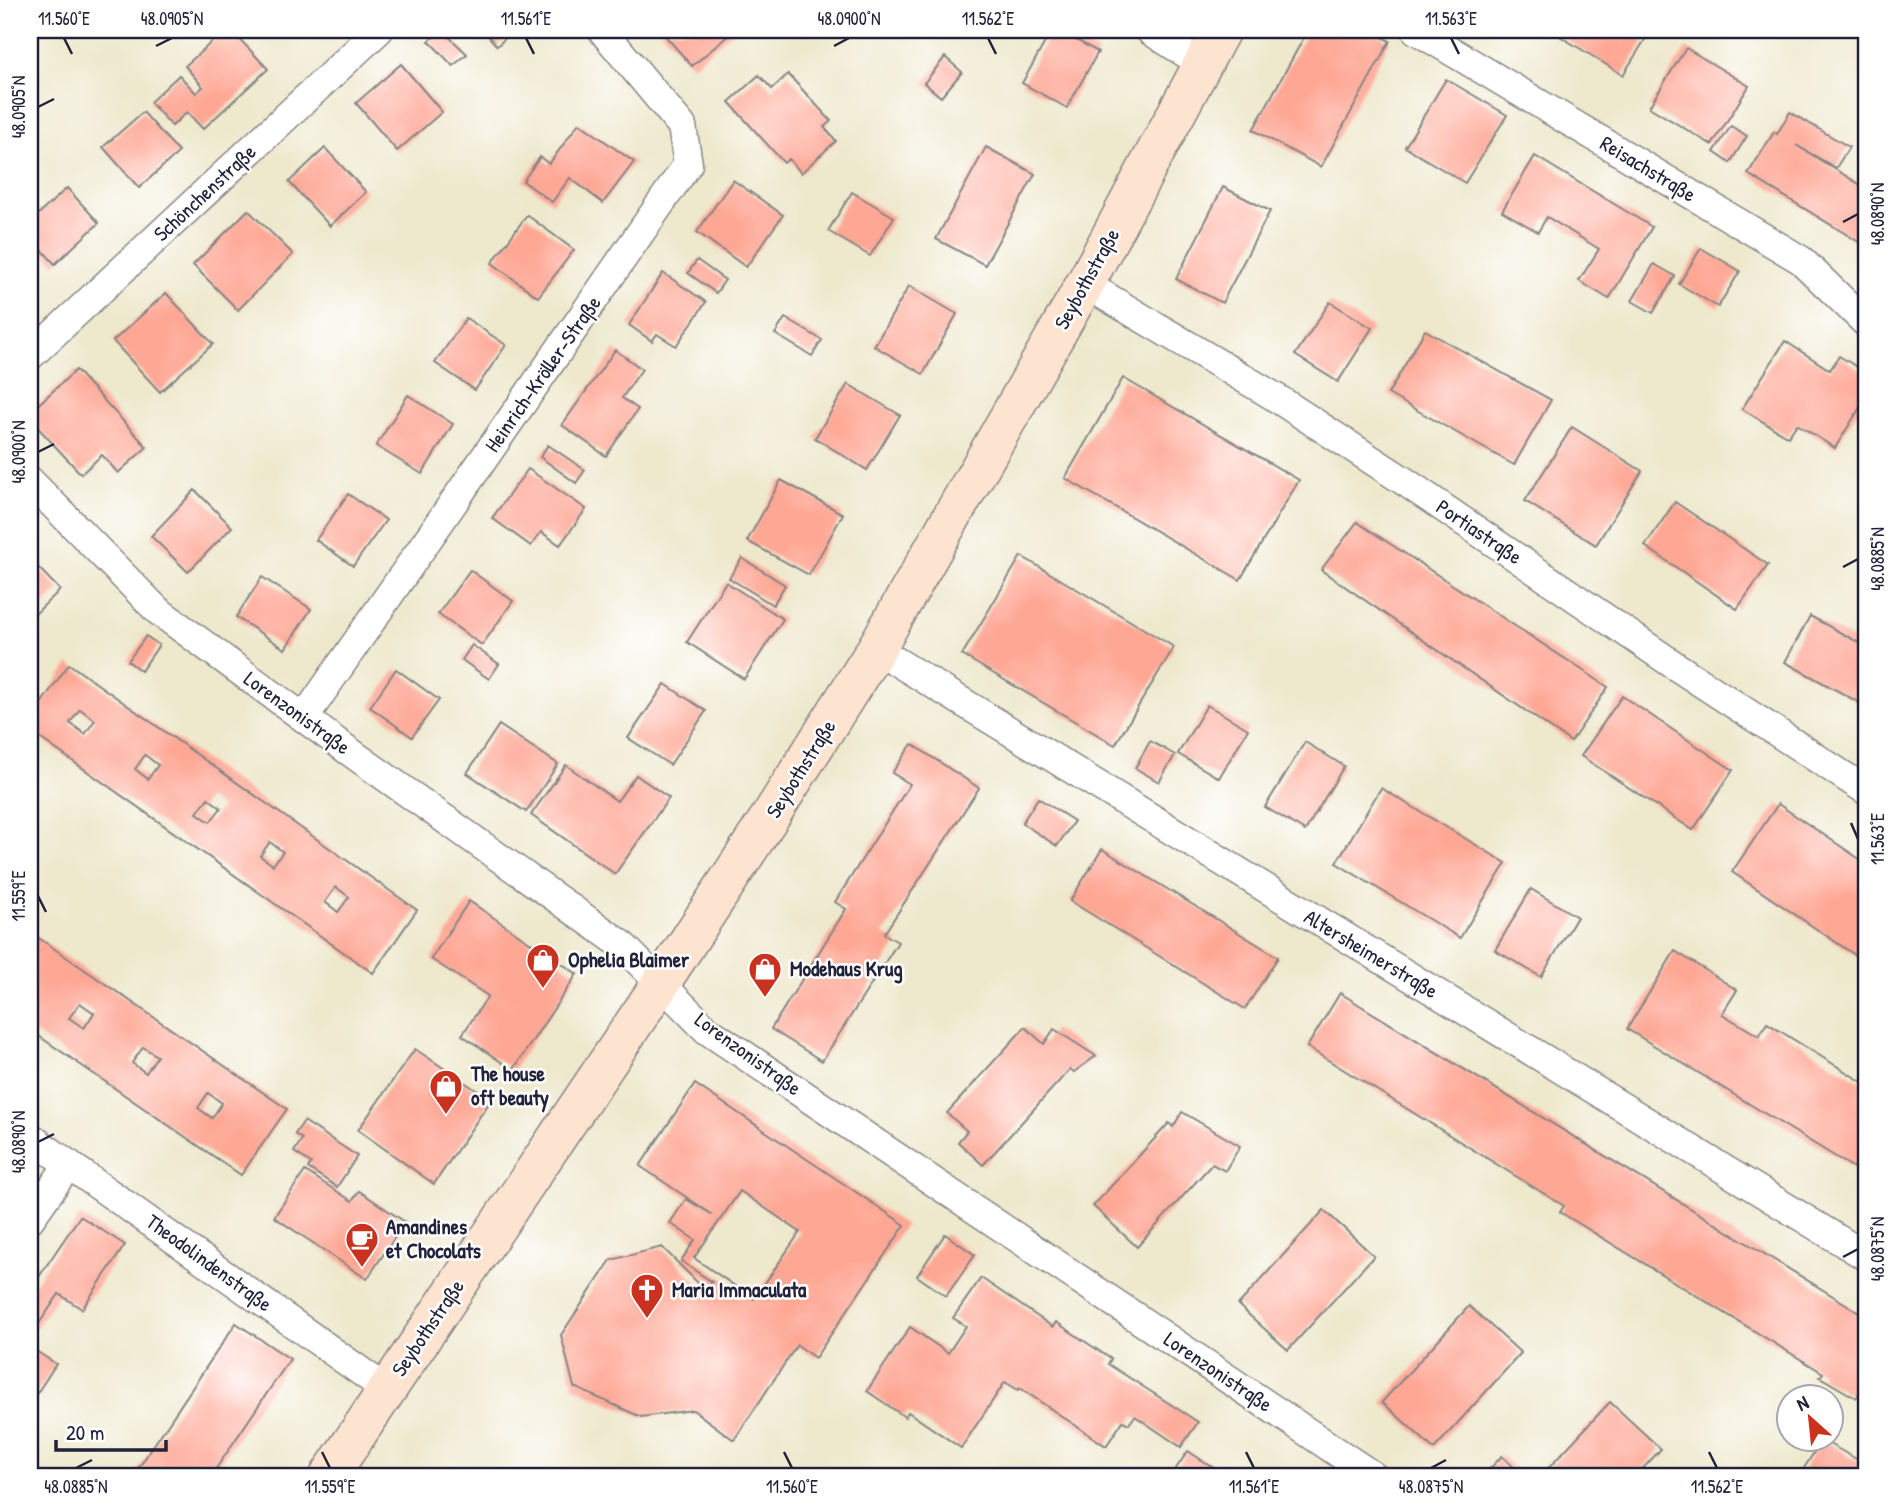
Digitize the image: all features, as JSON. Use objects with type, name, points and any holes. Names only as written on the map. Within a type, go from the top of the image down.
[{"type":"street","name":"Schönchenstraße","points":[[30,356],[379,30]]},
{"type":"street","name":"Heinrich-Kröller-Straße","points":[[304,718],[688,164],[682,126],[602,30]]},
{"type":"street","points":[[1149,30],[1203,65]]},
{"type":"street","name":"Seybothstraße","points":[[329,1476],[661,983],[876,649],[1085,284],[1221,30]]},
{"type":"street","name":"Reisachstraße","points":[[1416,30],[1801,260],[1867,324]]},
{"type":"street","name":"Portiastraße","points":[[1085,284],[1275,397],[1407,483],[1680,670],[1867,791]]},
{"type":"street","name":"Lorenzonistraße","points":[[30,481],[157,610],[621,944],[707,1030],[1373,1476]]},
{"type":"street","name":"Altersheimerstraße","points":[[876,649],[1867,1258]]},
{"type":"street","name":"Theodolindenstraße","points":[[30,1137],[387,1390]]},
{"type":"street","points":[[30,1219],[69,1164]]},
{"type":"building","points":[[225,30],[231,30],[268,69],[203,129],[187,112],[172,126],[150,102],[179,75],[196,93],[203,87],[185,66]]},
{"type":"building","points":[[442,30],[467,54],[453,66],[429,41]]},
{"type":"building","points":[[483,30],[514,30],[497,46]]},
{"type":"building","points":[[660,30],[735,30],[692,66]]},
{"type":"building","points":[[1052,30],[1058,30],[1098,52],[1067,108],[1022,83]]},
{"type":"building","points":[[1308,30],[1369,30],[1390,41],[1321,167],[1253,130]]},
{"type":"building","points":[[1561,30],[1651,30],[1623,75],[1558,35]]},
{"type":"building","points":[[1686,48],[1749,86],[1712,145],[1649,107]]},
{"type":"building","points":[[945,57],[962,72],[941,97],[924,83]]},
{"type":"building","points":[[401,64],[442,112],[397,151],[356,103]]},
{"type":"building","points":[[788,74],[831,121],[824,127],[836,141],[801,173],[789,159],[784,163],[729,102],[759,75],[772,89]]},
{"type":"building","points":[[1446,79],[1507,115],[1465,183],[1405,147]]},
{"type":"building","points":[[143,112],[179,152],[139,188],[103,147]]},
{"type":"building","points":[[1790,112],[1849,147],[1836,168],[1796,145],[1867,189],[1867,247],[1748,174]]},
{"type":"building","points":[[579,123],[634,162],[603,203],[570,178],[552,202],[523,181],[540,157],[549,164]]},
{"type":"building","points":[[1731,126],[1747,136],[1730,163],[1714,152]]},
{"type":"building","points":[[986,147],[1035,174],[985,265],[936,239]]},
{"type":"building","points":[[325,148],[366,192],[330,226],[289,182]]},
{"type":"building","points":[[1535,156],[1652,227],[1609,299],[1579,281],[1599,249],[1547,217],[1538,232],[1502,211]]},
{"type":"building","points":[[733,180],[783,215],[746,267],[697,232]]},
{"type":"building","points":[[1223,187],[1270,211],[1222,303],[1176,279]]},
{"type":"building","points":[[67,188],[99,223],[55,264],[30,237],[30,222]]},
{"type":"building","points":[[852,192],[894,217],[870,256],[828,231]]},
{"type":"building","points":[[248,210],[293,254],[238,310],[193,265]]},
{"type":"building","points":[[527,215],[574,250],[538,297],[492,263]]},
{"type":"building","points":[[1701,248],[1740,271],[1718,307],[1679,284]]},
{"type":"building","points":[[697,260],[725,280],[716,293],[688,273]]},
{"type":"building","points":[[1654,264],[1675,276],[1653,313],[1632,301]]},
{"type":"building","points":[[663,273],[706,302],[676,346],[657,334],[652,341],[629,325]]},
{"type":"building","points":[[909,286],[957,314],[923,374],[874,346]]},
{"type":"building","points":[[166,293],[213,344],[160,392],[113,341]]},
{"type":"building","points":[[1330,302],[1372,328],[1338,382],[1295,355]]},
{"type":"building","points":[[466,318],[506,345],[475,390],[435,363]]},
{"type":"building","points":[[785,318],[822,340],[812,356],[775,334]]},
{"type":"building","points":[[1425,330],[1551,400],[1514,465],[1388,394]]},
{"type":"building","points":[[1785,341],[1830,370],[1839,356],[1867,373],[1867,396],[1835,448],[1797,424],[1788,437],[1742,409]]},
{"type":"building","points":[[615,350],[642,369],[622,398],[638,409],[606,456],[562,425]]},
{"type":"building","points":[[76,370],[147,447],[118,473],[102,455],[81,474],[30,419],[30,412]]},
{"type":"building","points":[[1123,378],[1299,480],[1240,580],[1065,478]]},
{"type":"building","points":[[848,384],[900,415],[867,470],[815,438]]},
{"type":"building","points":[[408,395],[453,424],[422,474],[376,446]]},
{"type":"building","points":[[1572,427],[1642,471],[1596,545],[1525,501]]},
{"type":"building","points":[[548,445],[585,470],[576,483],[540,457]]},
{"type":"building","points":[[528,469],[586,509],[560,545],[541,532],[531,546],[492,518]]},
{"type":"building","points":[[781,480],[843,514],[809,575],[747,541]]},
{"type":"building","points":[[195,490],[232,527],[188,572],[151,536]]},
{"type":"building","points":[[348,494],[386,520],[353,566],[316,540]]},
{"type":"building","points":[[1675,502],[1768,565],[1737,609],[1645,546]]},
{"type":"building","points":[[1357,522],[1608,687],[1571,742],[1321,570]]},
{"type":"building","points":[[1021,556],[1174,647],[1115,745],[962,655]]},
{"type":"building","points":[[742,558],[785,585],[773,605],[729,578]]},
{"type":"building","points":[[30,559],[60,590],[30,619]]},
{"type":"building","points":[[470,570],[513,601],[482,645],[438,614]]},
{"type":"building","points":[[262,577],[311,609],[285,649],[236,617]]},
{"type":"building","points":[[726,582],[783,619],[744,679],[687,642]]},
{"type":"building","points":[[1810,616],[1867,647],[1867,707],[1785,662]]},
{"type":"building","points":[[146,636],[159,645],[141,671],[128,661]]},
{"type":"building","points":[[472,645],[499,664],[489,679],[462,660]]},
{"type":"building","points":[[69,664],[417,910],[373,973],[30,731],[30,719]],"holes":[[[80,709],[95,720],[85,734],[70,723]],[[145,755],[158,765],[148,779],[135,769]],[[208,798],[221,808],[210,822],[197,813]],[[270,842],[283,852],[273,865],[260,856]],[[336,887],[349,897],[338,912],[325,902]]]},
{"type":"building","points":[[396,669],[439,700],[412,737],[370,707]]},
{"type":"building","points":[[665,684],[706,711],[670,765],[628,738]]},
{"type":"building","points":[[1622,696],[1733,770],[1693,830],[1581,756]]},
{"type":"building","points":[[1207,705],[1248,729],[1219,778],[1178,754]]},
{"type":"building","points":[[499,725],[558,764],[526,812],[467,773]]},
{"type":"building","points":[[1150,741],[1175,755],[1159,782],[1135,768]]},
{"type":"building","points":[[1305,742],[1344,766],[1305,831],[1265,807]]},
{"type":"building","points":[[912,744],[979,788],[884,934],[898,942],[822,1061],[771,1029],[846,909],[835,902],[910,784],[892,773]]},
{"type":"building","points":[[566,765],[617,801],[636,775],[669,798],[615,874],[531,815]]},
{"type":"building","points":[[1381,788],[1506,863],[1460,938],[1336,863]]},
{"type":"building","points":[[1038,798],[1074,821],[1057,846],[1022,823]]},
{"type":"building","points":[[1778,804],[1867,864],[1867,963],[1732,872]]},
{"type":"building","points":[[1102,849],[1278,957],[1245,1009],[1070,901]]},
{"type":"building","points":[[1531,889],[1577,917],[1541,977],[1495,950]]},
{"type":"building","points":[[469,901],[577,974],[513,1070],[462,1035],[488,996],[431,959]]},
{"type":"building","points":[[30,932],[287,1109],[241,1175],[30,1030]],"holes":[[[80,1003],[94,1013],[84,1028],[69,1018]],[[143,1047],[157,1056],[146,1073],[132,1063]],[[208,1093],[222,1103],[212,1118],[198,1108]]]},
{"type":"building","points":[[1675,951],[1737,990],[1722,1014],[1759,1036],[1767,1023],[1867,1085],[1867,1176],[1627,1029]]},
{"type":"building","points":[[1340,993],[1867,1317],[1867,1392],[1862,1389],[1856,1398],[1844,1391],[1844,1384],[1832,1384],[1820,1377],[1823,1373],[1560,1212],[1564,1206],[1307,1047]]},
{"type":"building","points":[[1025,1027],[1044,1044],[1054,1029],[1096,1056],[1074,1072],[1070,1069],[983,1165],[958,1142],[967,1131],[947,1113]]},
{"type":"building","points":[[415,1049],[491,1100],[434,1184],[358,1130]]},
{"type":"building","points":[[695,1084],[905,1225],[815,1358],[797,1345],[734,1440],[693,1410],[641,1417],[574,1387],[561,1335],[611,1260],[662,1247],[705,1290],[712,1282],[681,1261],[695,1240],[670,1223],[686,1199],[713,1215],[640,1166]],"holes":[[[740,1191],[800,1232],[754,1299],[694,1258]]]},
{"type":"building","points":[[1182,1112],[1240,1146],[1225,1171],[1212,1164],[1137,1247],[1093,1206],[1169,1123],[1173,1127]]},
{"type":"building","points":[[304,1121],[357,1156],[337,1187],[308,1168],[311,1163],[294,1152],[302,1139],[295,1134]]},
{"type":"building","points":[[305,1171],[352,1201],[359,1191],[405,1222],[367,1279],[274,1217]]},
{"type":"building","points":[[1324,1210],[1374,1256],[1288,1350],[1238,1305]]},
{"type":"building","points":[[80,1216],[125,1245],[82,1309],[59,1294],[30,1337],[30,1290]]},
{"type":"building","points":[[945,1234],[975,1255],[946,1296],[917,1276]]},
{"type":"building","points":[[981,1278],[1053,1327],[1056,1322],[1111,1359],[1108,1364],[1198,1422],[1181,1447],[1135,1416],[1129,1424],[1123,1421],[1106,1446],[1020,1388],[1018,1390],[1005,1382],[961,1448],[908,1412],[905,1417],[867,1391],[910,1327],[948,1353],[966,1326],[953,1318]]},
{"type":"building","points":[[1469,1306],[1521,1353],[1434,1449],[1382,1402]]},
{"type":"building","points":[[236,1323],[290,1359],[211,1476],[133,1476]]},
{"type":"building","points":[[30,1347],[56,1364],[30,1404]]},
{"type":"building","points":[[1610,1402],[1661,1449],[1636,1476],[1541,1476]]},
{"type":"building","points":[[1188,1451],[1226,1476],[1171,1476]]},
{"type":"building","points":[[1844,1452],[1867,1465],[1867,1476],[1799,1476],[1813,1454]]},
{"type":"building","points":[[1502,1456],[1521,1474],[1483,1476]]},
{"type":"place","name":"Ophelia Blaimer","points":[[543,990]]},
{"type":"place","name":"Modehaus Krug","points":[[765,999]]},
{"type":"place","name":"The house oft beauty","points":[[446,1116]]},
{"type":"place","name":"Amandines et Chocolats","points":[[362,1269]]},
{"type":"place","name":"Maria Immaculata","points":[[647,1320]]}]
